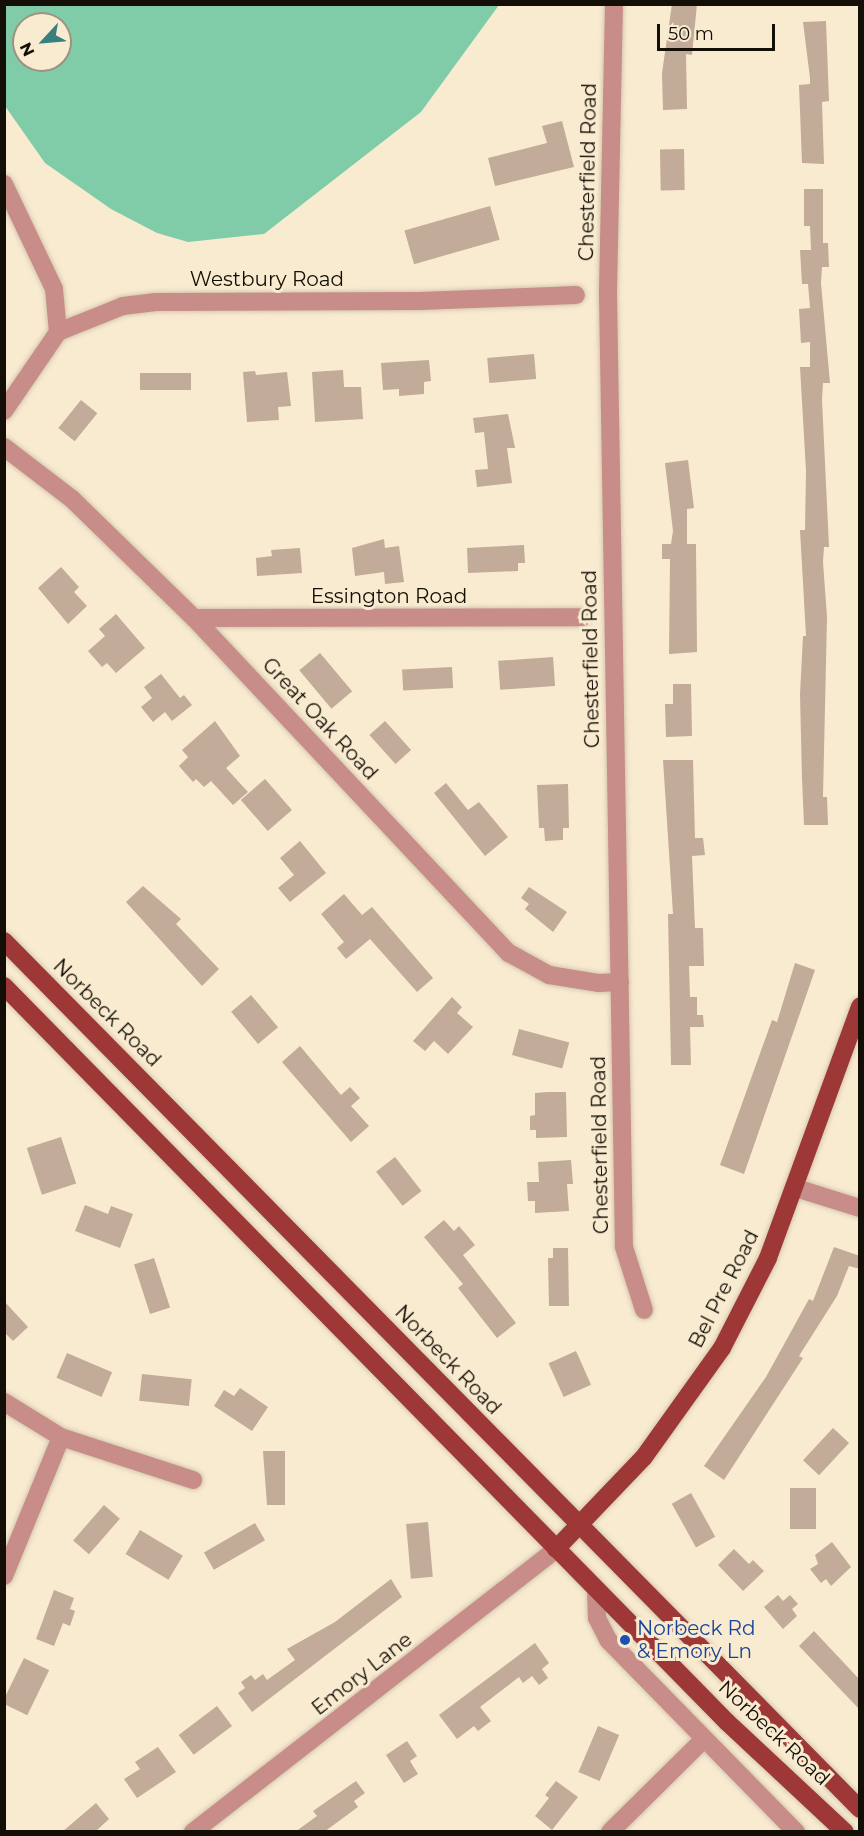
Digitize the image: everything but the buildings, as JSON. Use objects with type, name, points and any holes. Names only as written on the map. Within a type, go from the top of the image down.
[{"type":"main road","name":"Norbeck Road","points":[[4,941],[578,1526],[860,1809]]},
{"type":"main road","name":"Norbeck Road","points":[[4,986],[596,1590],[728,1722],[845,1832]]},
{"type":"main road","name":"Bel Pre Road","points":[[556,1549],[645,1457],[723,1348],[768,1258],[796,1188],[860,1006]]},
{"type":"street","name":"Chesterfield Road","points":[[614,4],[608,294],[624,1247],[644,1310]]},
{"type":"street","points":[[4,184],[54,289],[58,332],[4,411]]},
{"type":"street","name":"Westbury Road","points":[[58,332],[123,306],[156,302],[420,301],[576,296]]},
{"type":"street","name":"Great Oak Road","points":[[4,447],[72,499],[194,618],[509,953],[549,975],[599,983],[620,982]]},
{"type":"street","name":"Essington Road","points":[[194,618],[583,617]]},
{"type":"street","points":[[796,1188],[860,1208]]},
{"type":"street","points":[[4,1402],[61,1437],[193,1480]]},
{"type":"street","points":[[4,1576],[61,1437]]},
{"type":"street","name":"Emory Lane","points":[[194,1832],[556,1549]]},
{"type":"street","points":[[596,1590],[597,1618],[608,1640],[702,1740],[796,1832]]},
{"type":"street","points":[[610,1832],[702,1740]]},
{"type":"green space","points":[[5,4],[499,5],[421,112],[264,234],[188,242],[157,233],[111,209],[45,163],[5,106]]},
{"type":"place","name":"Norbeck Rd & Emory Ln","points":[[625,1640]]}]
